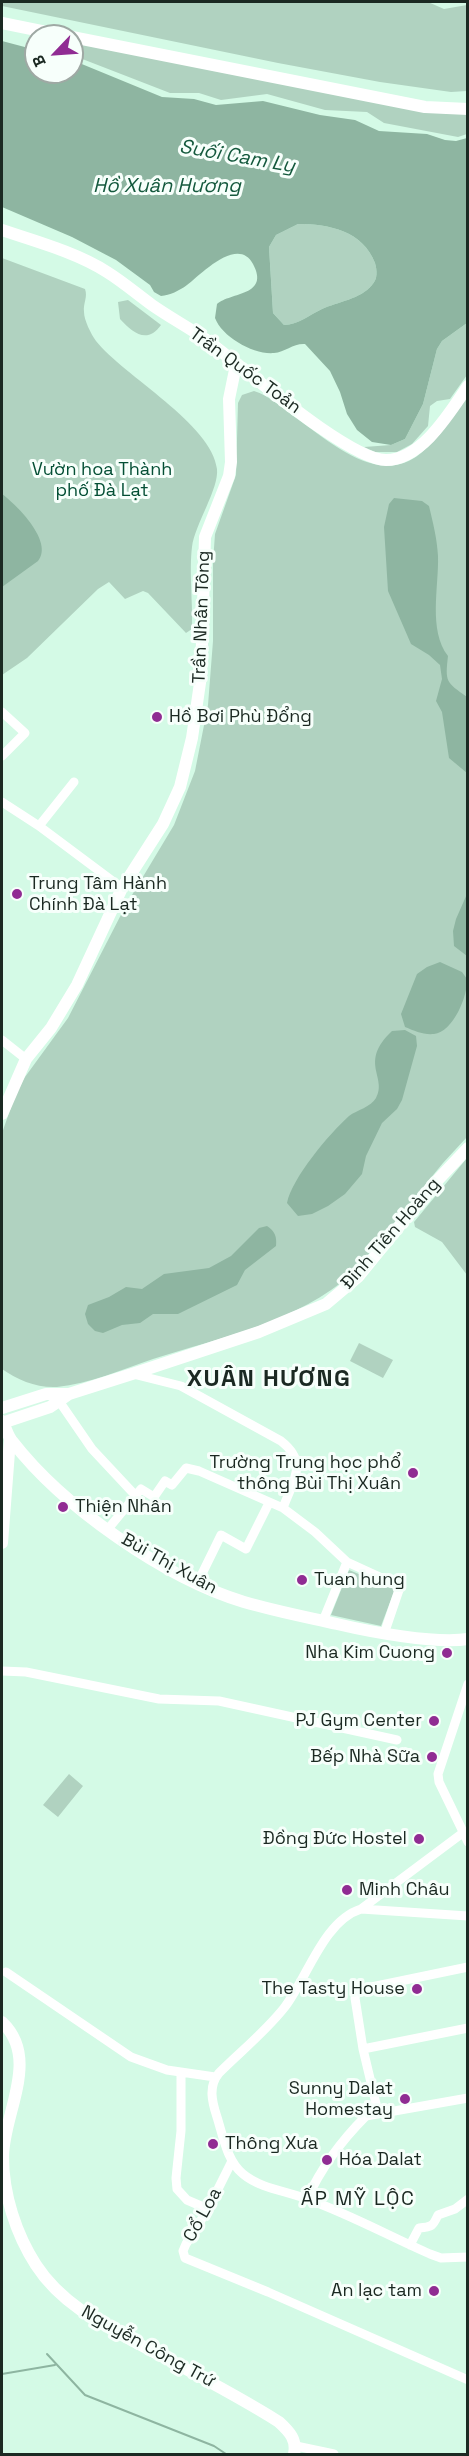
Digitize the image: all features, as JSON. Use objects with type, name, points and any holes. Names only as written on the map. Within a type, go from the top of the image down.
[{"type":"main road","points":[[2,23],[24,27]]},
{"type":"main road","points":[[84,39],[425,107],[468,109]]},
{"type":"main road","name":"Trần Quốc Toản","points":[[2,230],[79,258],[107,272],[204,338],[236,365],[347,446],[367,457],[386,460],[403,457],[416,450],[444,420],[468,386]]},
{"type":"main road","name":"Trần Nhân Tông","points":[[2,1114],[26,1059],[51,1028],[77,985],[123,888],[174,802],[192,738],[203,657],[205,537],[230,469],[229,399],[236,365]]},
{"type":"main road","name":"Đinh Tiên Hoàng","points":[[2,1422],[51,1407],[64,1397],[259,1332],[326,1304],[358,1277],[432,1186],[468,1148]]},
{"type":"main road","name":"Đinh Tiên Hoàng","points":[[3,1405],[46,1394],[64,1397]]},
{"type":"main road","points":[[2,1543],[10,1439],[2,1422],[3,1405]]},
{"type":"main road","name":"Bùi Thị Xuân","points":[[10,1439],[65,1496],[108,1529],[197,1584],[243,1602],[384,1634],[468,1639]]},
{"type":"main road","name":"Nguyễn Công Trứ","points":[[2,2022],[13,2037],[20,2063],[3,2156],[5,2185],[20,2235],[37,2266],[50,2283],[78,2309],[271,2417],[289,2432],[295,2450]]},
{"type":"street","points":[[2,712],[25,733],[2,756]]},
{"type":"street","points":[[39,826],[74,782]]},
{"type":"street","points":[[2,802],[39,826],[123,888]]},
{"type":"street","points":[[2,1040],[26,1059]]},
{"type":"street","points":[[132,1374],[181,1386],[280,1441],[292,1450],[297,1465],[283,1508]]},
{"type":"street","points":[[64,1397],[92,1449],[135,1495]]},
{"type":"street","points":[[108,1529],[141,1489],[154,1497],[165,1481],[172,1485],[186,1468],[199,1471],[283,1508],[315,1532],[347,1562],[395,1584],[399,1590],[384,1634]]},
{"type":"street","points":[[197,1584],[221,1535],[246,1549],[269,1503]]},
{"type":"street","points":[[323,1621],[347,1562]]},
{"type":"street","points":[[2,1671],[26,1672],[159,1699],[219,1701],[397,1740]]},
{"type":"street","points":[[468,1684],[438,1774],[468,1842]]},
{"type":"street","points":[[231,2161],[212,2100],[212,2084],[215,2077],[285,2007],[331,1931],[346,1916],[361,1909],[464,1832]]},
{"type":"street","points":[[361,1909],[468,1916]]},
{"type":"street","points":[[378,2112],[363,2049],[355,1998],[357,1990],[468,1967]]},
{"type":"street","points":[[6,1972],[131,2057],[150,2065],[215,2077]]},
{"type":"street","points":[[363,2049],[468,2028]]},
{"type":"street","points":[[181,2072],[181,2131],[177,2189],[187,2200],[208,2210]]},
{"type":"street","points":[[307,2199],[315,2180],[354,2128],[366,2116],[378,2112],[468,2098]]},
{"type":"street","name":"Cổ Loa","points":[[468,2257],[441,2258],[307,2199],[256,2182],[242,2174],[231,2161],[208,2210],[183,2251],[185,2258],[191,2262],[268,2292],[468,2380]]},
{"type":"street","points":[[410,2245],[419,2228],[432,2227],[438,2215],[455,2209],[468,2199]]},
{"type":"street","name":"Nguyễn Công Trứ","points":[[295,2450],[334,2454]]},
{"type":"green space","points":[[2,2],[428,2],[444,9],[467,5],[467,91],[451,92],[380,82],[278,63],[2,6]]},
{"type":"green space","points":[[84,42],[467,111],[467,134],[458,137],[384,123],[367,112],[325,110],[267,94],[221,100],[199,93],[170,93],[84,60]]},
{"type":"green space","points":[[298,224],[333,228],[354,237],[370,252],[377,271],[374,283],[362,294],[322,309],[299,322],[284,325],[273,313],[269,247],[276,235]]},
{"type":"green space","name":"Vườn hoa Thành phố Đà Lạt","points":[[2,258],[85,289],[84,315],[96,341],[109,355],[184,418],[212,452],[217,477],[192,547],[192,629],[186,633],[148,593],[143,591],[125,599],[109,582],[98,589],[27,658],[2,675]]},
{"type":"green space","points":[[128,300],[161,325],[156,331],[145,335],[140,334],[120,319],[118,302]]},
{"type":"green space","points":[[467,323],[467,375],[450,399],[437,401],[430,406],[428,426],[412,444],[397,452],[375,452],[364,447],[391,445],[405,439],[423,404],[437,349],[442,341]]},
{"type":"green space","points":[[254,391],[270,399],[324,439],[356,458],[372,464],[389,466],[405,463],[428,447],[467,396],[467,1137],[353,1273],[308,1304],[258,1326],[94,1379],[57,1387],[35,1385],[2,1369],[2,1133],[15,1096],[25,1077],[68,1018],[126,905],[174,825],[195,771],[208,705],[213,641],[215,534],[236,475],[238,403],[242,395]]},
{"type":"green space","points":[[467,1158],[467,1275],[442,1242],[415,1227],[414,1222]]},
{"type":"green space","points":[[359,1343],[393,1360],[383,1378],[350,1361]]},
{"type":"green space","points":[[349,1570],[395,1589],[381,1626],[331,1615]]},
{"type":"green space","points":[[69,1774],[83,1786],[58,1817],[43,1805]]},
{"type":"water","name":"Hồ Xuân Hương","points":[[2,41],[24,47],[24,84],[84,84],[84,65],[162,97],[194,99],[216,105],[263,101],[320,115],[355,120],[379,131],[427,134],[456,141],[467,138],[467,323],[442,341],[437,349],[423,404],[405,439],[391,445],[372,442],[357,430],[347,414],[330,371],[305,344],[266,353],[248,348],[224,332],[215,318],[217,304],[247,292],[257,282],[253,264],[246,256],[229,255],[210,266],[181,289],[161,296],[116,260],[72,237],[2,207]],"holes":[[[298,224],[321,226],[344,232],[362,243],[370,252],[375,263],[377,271],[374,283],[362,294],[322,309],[299,322],[284,325],[273,313],[269,247],[276,235]]]},
{"type":"water","points":[[2,494],[32,524],[38,534],[42,553],[38,561],[2,587]]},
{"type":"water","points":[[394,498],[422,501],[429,506],[438,556],[436,621],[438,634],[448,656],[449,681],[467,697],[467,773],[449,758],[442,712],[436,701],[442,679],[440,665],[411,644],[388,591],[384,527],[389,504]]},
{"type":"water","points":[[467,894],[467,956],[454,946],[453,931]]},
{"type":"water","points":[[440,962],[462,972],[467,979],[465,994],[458,1012],[447,1027],[434,1034],[405,1027],[401,1014],[417,974]]},
{"type":"water","points":[[405,1030],[416,1036],[417,1046],[402,1100],[397,1109],[382,1123],[366,1156],[362,1174],[345,1194],[328,1206],[312,1214],[298,1216],[287,1203],[296,1181],[312,1157],[341,1124],[349,1116],[371,1104],[376,1098],[379,1090],[375,1061],[377,1052],[392,1031]]},
{"type":"water","points":[[267,1226],[275,1235],[276,1246],[245,1270],[237,1285],[178,1314],[153,1314],[140,1323],[122,1325],[103,1333],[95,1331],[88,1324],[85,1314],[88,1305],[126,1287],[142,1289],[164,1274],[209,1268],[231,1256],[259,1228]]},
{"type":"waterway","points":[[47,2354],[85,2395],[214,2446],[226,2454]]},
{"type":"waterway","points":[[2,2374],[55,2365]]},
{"type":"place","name":"Hồ Bơi Phù Đổng","points":[[157,717]]},
{"type":"place","name":"Trung Tâm Hành Chính Đà Lạt","points":[[17,894]]},
{"type":"place","name":"Trường Trung học phổ thông Bùi Thị Xuân","points":[[413,1473]]},
{"type":"place","name":"Thiện Nhân","points":[[63,1507]]},
{"type":"place","name":"Tuan hung","points":[[302,1580]]},
{"type":"place","name":"Nha Kim Cuong","points":[[447,1653]]},
{"type":"place","name":"PJ Gym Center","points":[[434,1721]]},
{"type":"place","name":"Bếp Nhà Sữa","points":[[432,1757]]},
{"type":"place","name":"Đồng Đức Hostel","points":[[419,1839]]},
{"type":"place","name":"Minh Châu","points":[[347,1890]]},
{"type":"place","name":"The Tasty House","points":[[417,1989]]},
{"type":"place","name":"Sunny Dalat Homestay","points":[[405,2099]]},
{"type":"place","name":"Thông Xưa","points":[[213,2144]]},
{"type":"place","name":"Hóa Dalat","points":[[327,2160]]},
{"type":"place","name":"An lạc tam","points":[[434,2291]]},
{"type":"district","name":"XUÂN HƯƠNG","points":[[269,1379]]},
{"type":"district","name":"ẤP MỸ LỘC","points":[[358,2200]]},
{"type":"water label","name":"Suối Cam Ly","points":[[237,157]]}]
